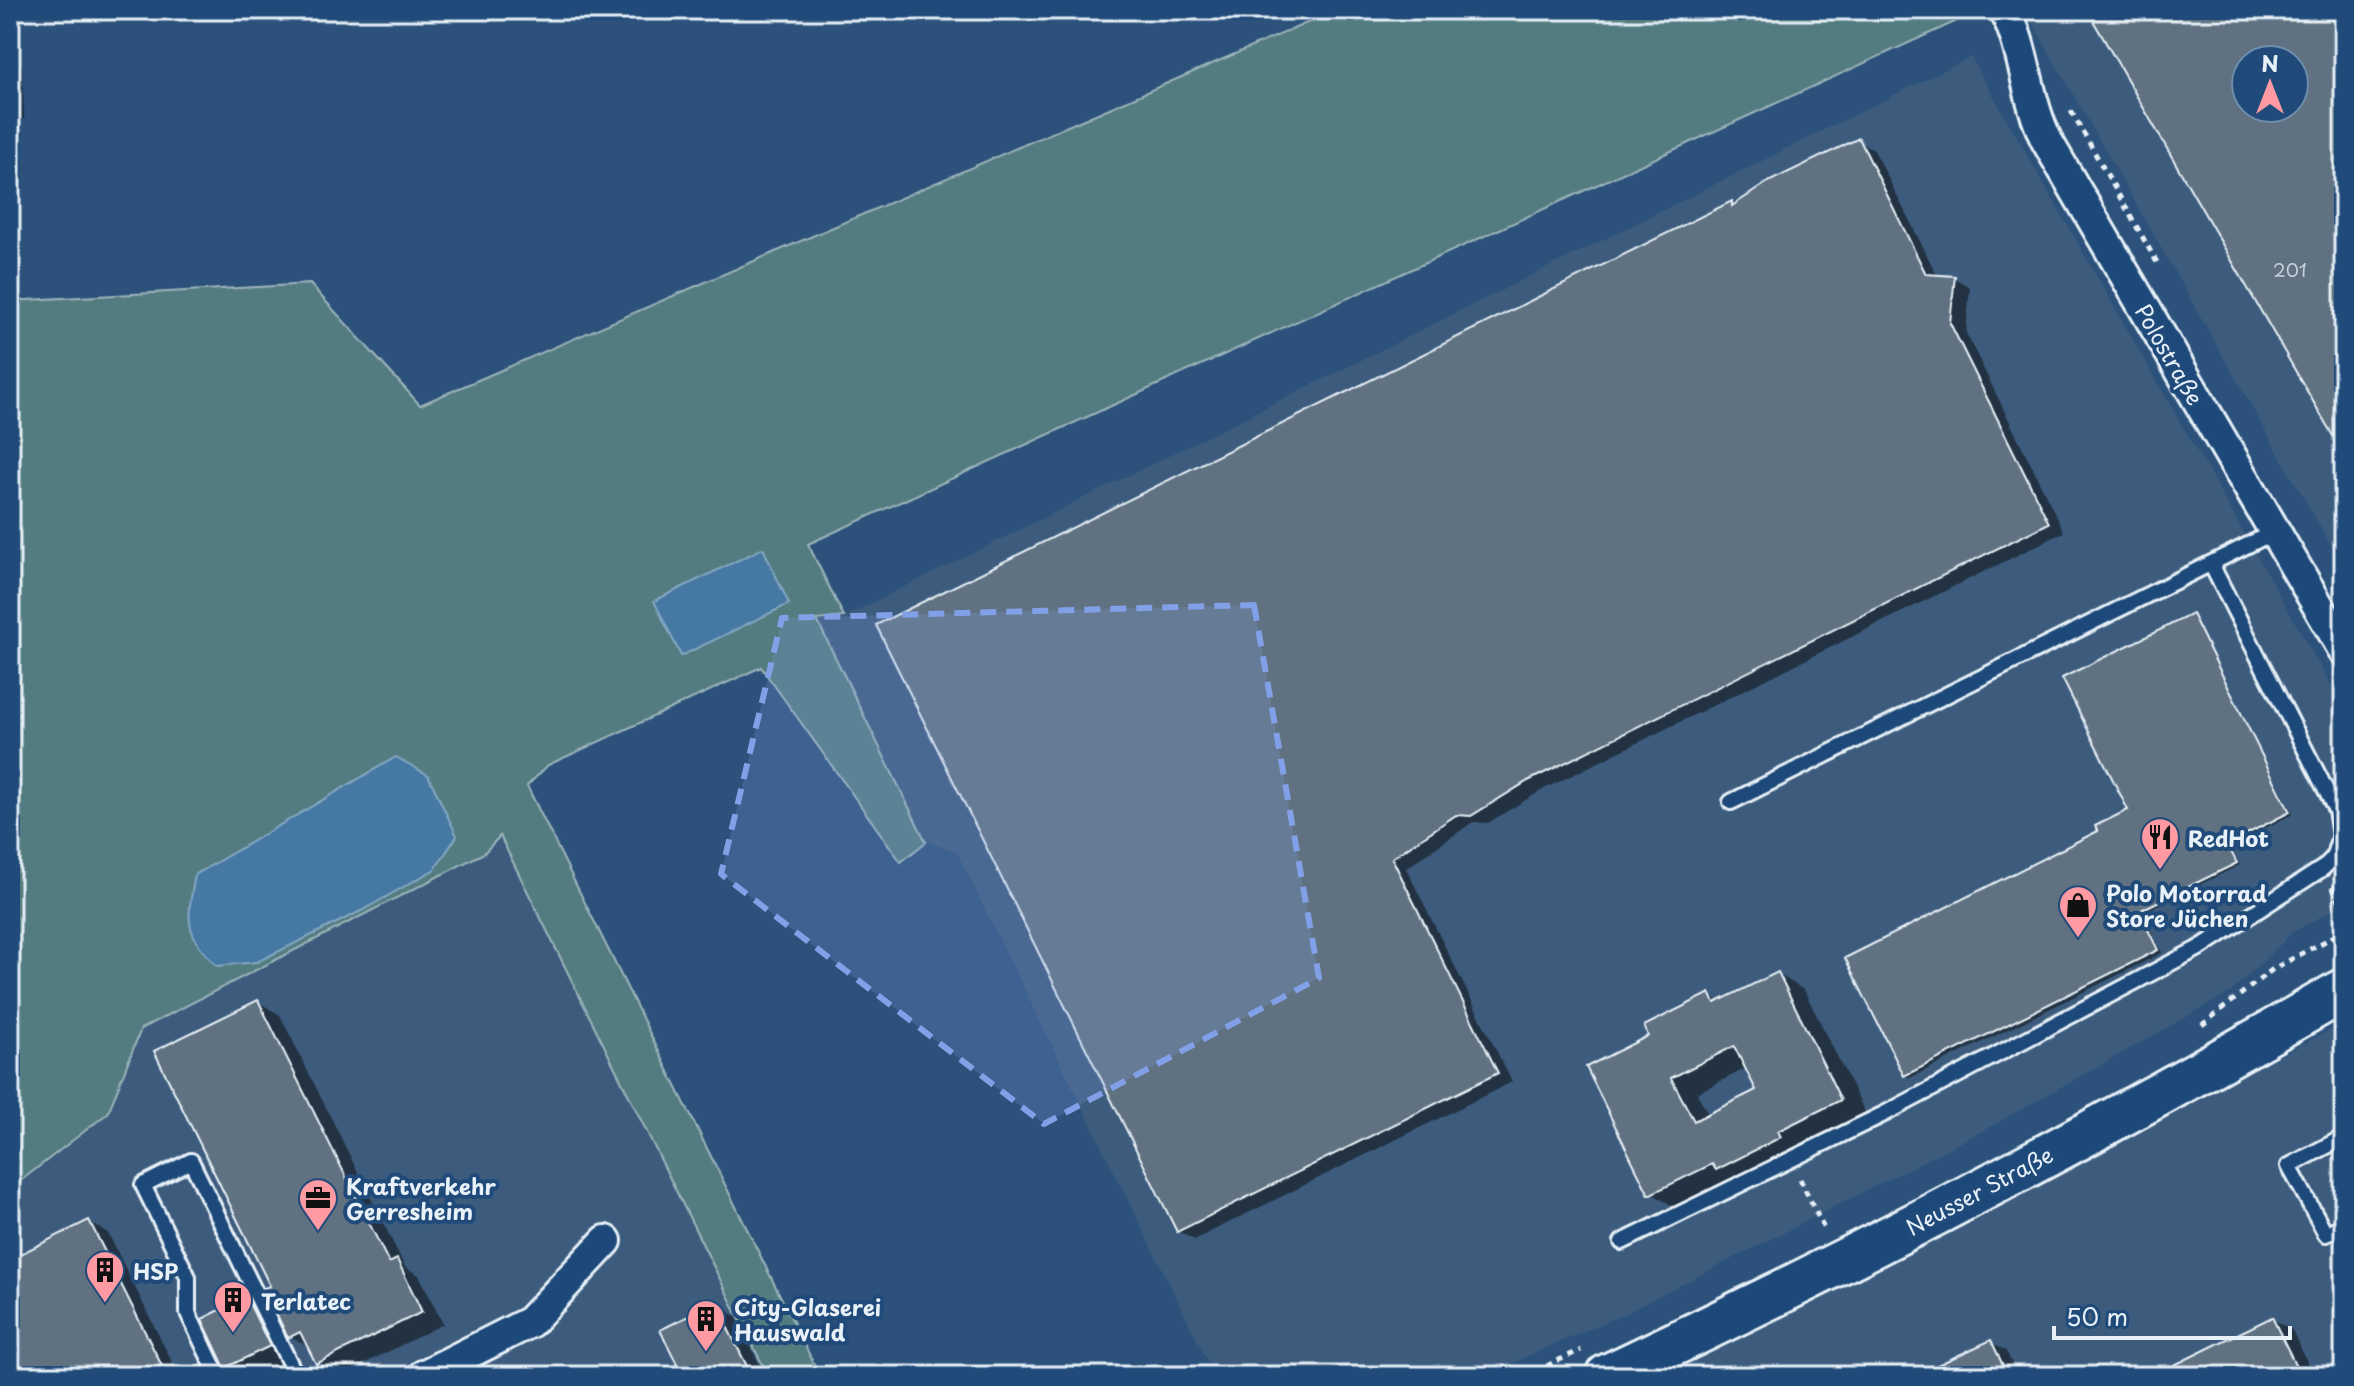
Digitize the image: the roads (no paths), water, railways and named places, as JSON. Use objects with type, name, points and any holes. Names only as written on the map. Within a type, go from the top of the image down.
[{"type":"main road","name":"Neusser Straße","points":[[1597,1362],[1972,1194],[2344,990]]},
{"type":"street","name":"Polostraße","points":[[2005,10],[2020,48],[2029,99],[2047,141],[2344,650]]},
{"type":"street","points":[[423,1376],[530,1322],[606,1241]]},
{"type":"lane","points":[[1731,802],[2274,532]]},
{"type":"lane","points":[[1622,1242],[1791,1160],[2156,972],[2240,922],[2333,858],[2340,836],[2336,810],[2211,564]]},
{"type":"lane","points":[[2344,1137],[2289,1166],[2326,1234],[2344,1225]]},
{"type":"lane","points":[[218,1376],[188,1313],[188,1277],[143,1185],[191,1161],[296,1376]]},
{"type":"place","name":"RedHot","points":[[2160,871]]},
{"type":"place","name":"Polo Motorrad Store Jüchen","points":[[2078,939]]},
{"type":"place","name":"Kraftverkehr Gerresheim","points":[[318,1232]]},
{"type":"place","name":"HSP","points":[[105,1304]]},
{"type":"place","name":"Terlatec","points":[[233,1334]]},
{"type":"place","name":"City-Glaserei Hauswald","points":[[706,1353]]}]
